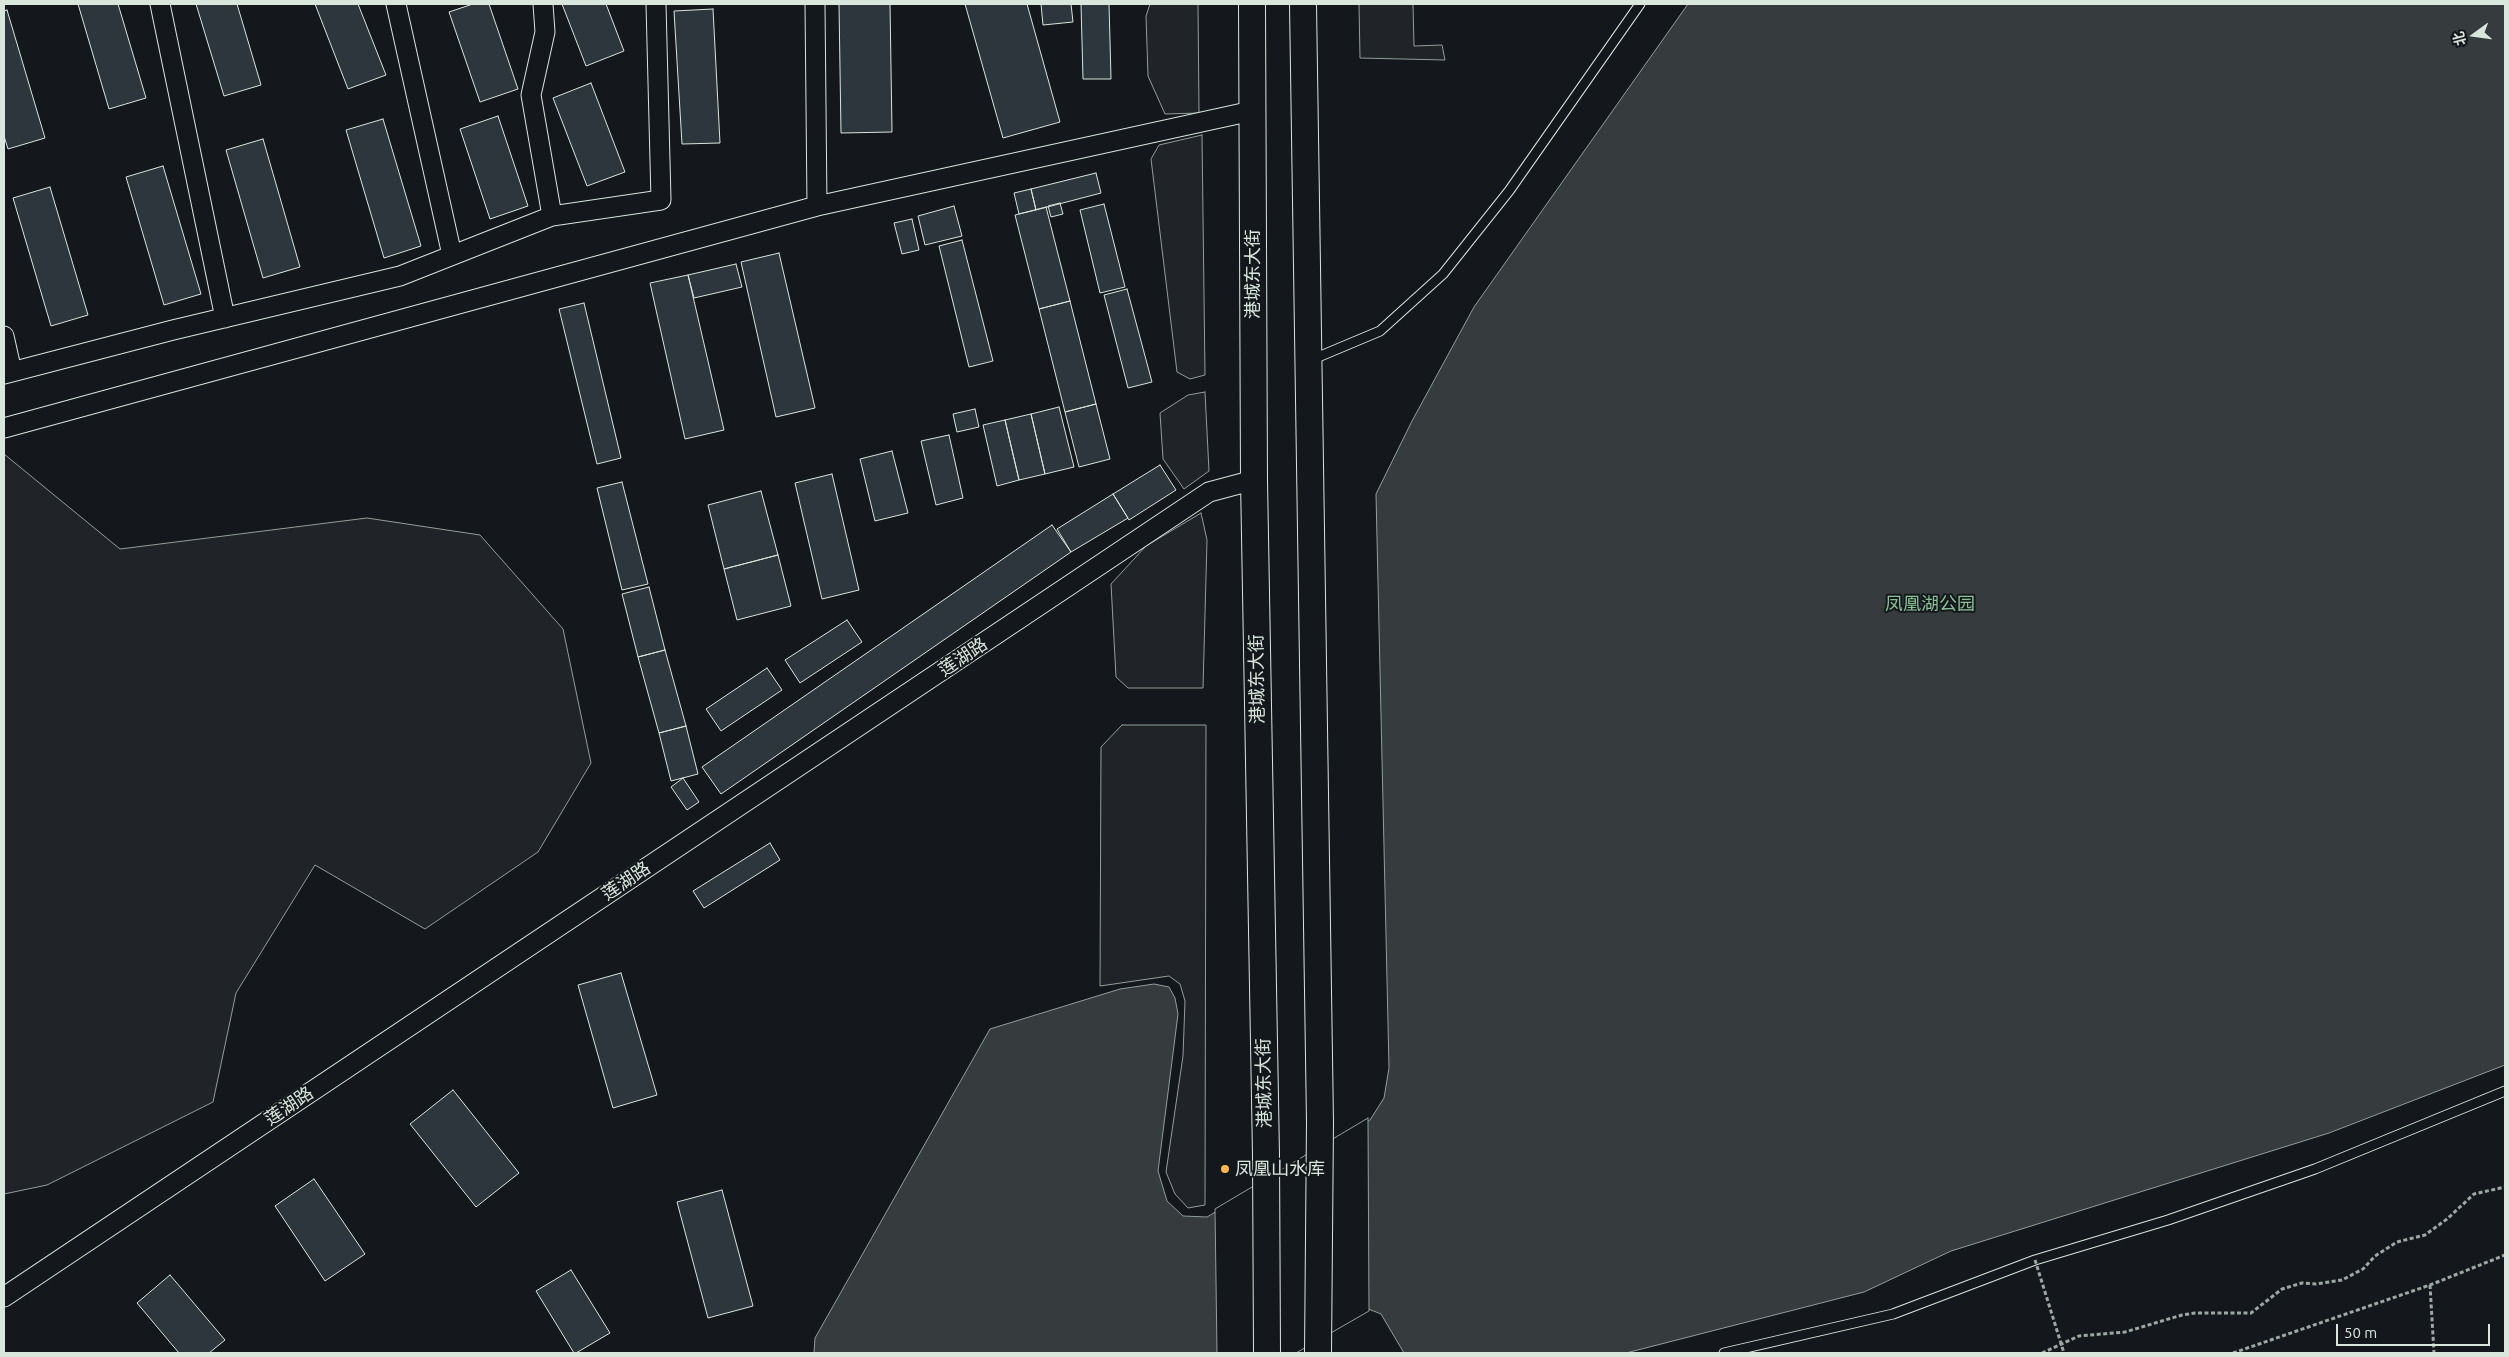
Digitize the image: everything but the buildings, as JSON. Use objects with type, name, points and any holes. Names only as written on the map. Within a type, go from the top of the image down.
[{"type":"main road","name":"港城东大街","points":[[1252,4],[1254,480],[1266,1155],[1266,1353]]},
{"type":"main road","points":[[1303,4],[1320,1122],[1318,1353]]},
{"type":"street","points":[[160,4],[225,318]]},
{"type":"street","points":[[396,4],[452,255]]},
{"type":"street","points":[[543,4],[546,32],[531,95],[552,216]]},
{"type":"street","points":[[4,336],[8,373],[400,276],[552,216],[661,200],[656,4]]},
{"type":"street","points":[[815,4],[817,206]]},
{"type":"street","points":[[4,428],[817,206],[1252,111]]},
{"type":"street","name":"莲湖路","points":[[4,1297],[1209,492],[1254,480]]},
{"type":"lane","points":[[1307,362],[1380,331],[1443,274],[1509,191],[1640,4]]},
{"type":"lane","points":[[1724,1353],[1893,1314],[2035,1260],[2168,1220],[2315,1169],[2505,1091]]},
{"type":"path","points":[[2042,1353],[2079,1336],[2125,1332],[2182,1315],[2195,1313],[2250,1313],[2282,1289],[2302,1283],[2316,1284],[2342,1280],[2363,1269],[2375,1256],[2397,1242],[2425,1234],[2447,1219],[2474,1194],[2505,1187]]},
{"type":"path","points":[[2233,1353],[2430,1285],[2505,1255]]},
{"type":"path","points":[[2035,1260],[2064,1353]]},
{"type":"path","points":[[2430,1285],[2434,1353]]},
{"type":"shaded area","points":[[1150,4],[1198,4],[1199,113],[1165,114],[1148,76],[1146,16]]},
{"type":"shaded area","points":[[1359,4],[1413,4],[1414,46],[1442,45],[1445,60],[1360,58]]},
{"type":"shaded area","name":"凤凰湖公园","points":[[1688,4],[2505,4],[2505,1065],[2329,1133],[1951,1251],[1864,1292],[1626,1353],[1404,1353],[1381,1314],[1366,1308],[1292,1353],[814,1353],[815,1338],[990,1029],[1120,989],[1154,984],[1169,987],[1175,998],[1178,1014],[1158,1171],[1167,1201],[1183,1216],[1207,1217],[1370,1120],[1384,1098],[1389,1068],[1376,494],[1412,421],[1474,307]]},
{"type":"shaded area","points":[[1202,135],[1205,375],[1190,379],[1177,372],[1151,159],[1159,145]]},
{"type":"shaded area","points":[[1205,392],[1209,471],[1184,489],[1163,459],[1160,413],[1188,395]]},
{"type":"shaded area","points":[[4,454],[120,549],[367,518],[480,535],[563,629],[591,763],[538,852],[425,929],[315,865],[236,993],[213,1102],[47,1185],[4,1194]]},
{"type":"shaded area","points":[[1201,513],[1207,540],[1203,688],[1128,688],[1116,677],[1111,584],[1146,546]]},
{"type":"shaded area","points":[[1122,725],[1206,725],[1205,1205],[1188,1208],[1175,1194],[1166,1172],[1183,1056],[1185,1001],[1180,984],[1169,976],[1100,986],[1101,747]]},
{"type":"pier","points":[[1368,1118],[1369,1311],[1296,1353],[1217,1353],[1215,1209]]},
{"type":"place","name":"凤凰山水库","points":[[1225,1169]]}]
